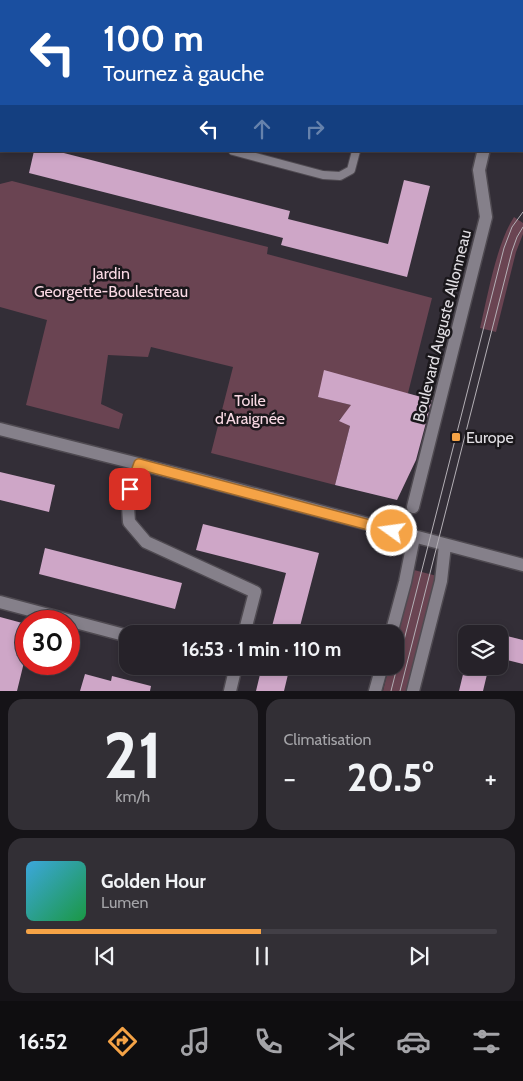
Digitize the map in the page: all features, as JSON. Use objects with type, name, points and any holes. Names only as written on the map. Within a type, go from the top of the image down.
[{"type":"street","name":"Boulevard Auguste Allonneau","points":[[413,507],[486,217],[479,170],[484,153]]},
{"type":"street","points":[[0,429],[523,565]]},
{"type":"street","points":[[139,464],[130,489],[129,522],[146,542],[255,592],[246,625]]},
{"type":"street","points":[[393,625],[414,537]]},
{"type":"street","points":[[413,691],[441,581],[445,545]]},
{"type":"street","points":[[0,602],[119,634]]},
{"type":"street","points":[[230,691],[233,675]]},
{"type":"street","points":[[375,691],[379,675]]},
{"type":"lane","points":[[237,152],[323,175],[340,176],[351,170],[356,152]]},
{"type":"green space","name":"Jardin Georgette-Boulestreau","points":[[12,181],[268,247],[267,254],[432,298],[408,393],[319,397],[355,406],[353,414],[344,415],[339,420],[350,426],[335,485],[211,453],[233,367],[151,347],[148,357],[108,355],[101,404],[123,414],[119,429],[26,405],[47,320],[0,307],[0,184]]},
{"type":"green space","points":[[514,217],[523,223],[523,234],[516,252],[496,332],[480,328],[497,256]]},
{"type":"green space","points":[[414,570],[437,576],[408,691],[383,691],[387,675],[404,675],[404,625],[400,625]]},
{"type":"building","points":[[34,152],[60,152],[290,211],[288,219],[388,244],[404,180],[430,186],[407,277],[281,245],[283,238],[29,173]]},
{"type":"building","points":[[324,370],[432,400],[416,460],[397,500],[335,485],[350,426],[339,421],[351,405],[318,397]]},
{"type":"building","points":[[0,472],[55,485],[49,512],[0,500]]},
{"type":"building","points":[[203,524],[319,553],[300,625],[272,625],[286,573],[196,550]]},
{"type":"building","points":[[45,548],[182,583],[175,609],[39,574]]},
{"type":"building","points":[[0,617],[15,621],[15,675],[21,675],[17,691],[0,691]]},
{"type":"building","points":[[508,636],[523,640],[523,664],[508,660]]},
{"type":"building","points":[[85,674],[111,681],[112,676],[151,686],[150,691],[80,691]]},
{"type":"building","points":[[260,675],[288,675],[284,691],[256,691]]},
{"type":"building","points":[[463,675],[487,675],[483,691],[459,691]]},
{"type":"tram line","points":[[391,691],[504,248],[512,227],[523,212]]},
{"type":"tram line","points":[[400,691],[512,251],[523,227]]},
{"type":"place","name":"Europe","points":[[456,437]]},
{"type":"route","points":[[130,489],[139,464],[198,478],[392,531]]},
{"type":"park label","name":"Toile d'Araignée","points":[[250,409]]}]
